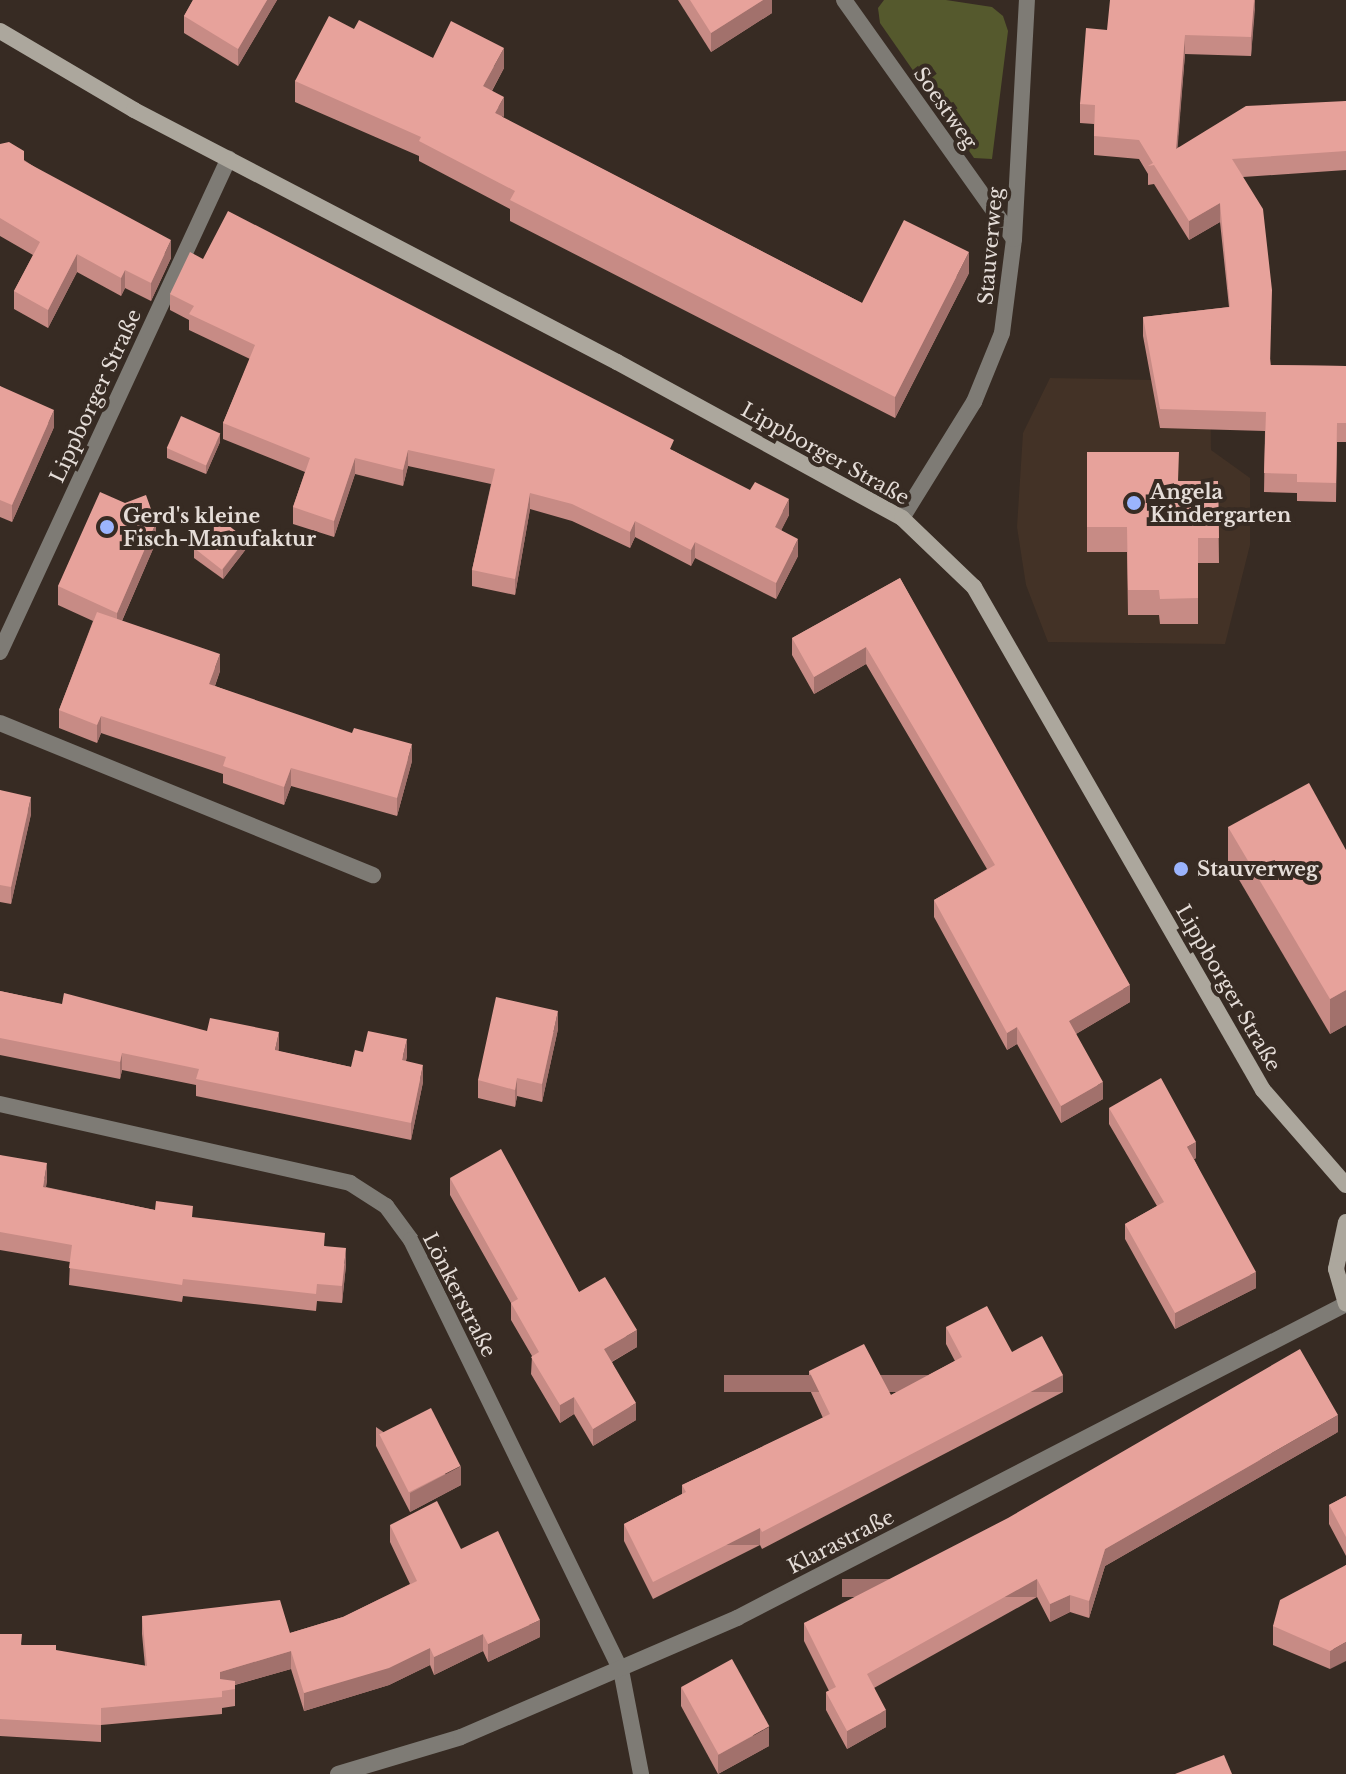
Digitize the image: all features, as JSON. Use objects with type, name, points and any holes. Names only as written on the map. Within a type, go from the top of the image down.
[{"type":"main road","name":"Lippborger Straße","points":[[0,31],[134,110],[902,518],[974,587],[1263,1090],[1346,1185]]},
{"type":"main road","points":[[1346,1222],[1336,1269],[1346,1304]]},
{"type":"street","name":"Soestweg","points":[[844,0],[1014,239]]},
{"type":"street","name":"Stauverweg","points":[[902,518],[974,402],[1002,333],[1014,239],[1027,0]]},
{"type":"street","name":"Lippborger Straße","points":[[0,652],[229,158]]},
{"type":"street","points":[[0,723],[373,875]]},
{"type":"street","name":"Lönkerstraße","points":[[0,1104],[350,1183],[386,1206],[411,1240],[621,1670],[641,1774]]},
{"type":"street","name":"Klarastraße","points":[[338,1774],[461,1737],[737,1618],[1346,1304]]},
{"type":"shaded area","name":"Angela Kindergarten","points":[[1210,374],[1211,450],[1250,478],[1250,545],[1225,644],[1048,642],[1026,585],[1017,527],[1023,433],[1050,378],[1154,380]]},
{"type":"green space","points":[[884,0],[946,0],[992,7],[1003,16],[1008,31],[992,159],[974,158],[880,23],[878,8]]},
{"type":"building","points":[[193,0],[267,0],[238,49],[184,16]]},
{"type":"building","points":[[690,0],[763,0],[711,33]]},
{"type":"building","points":[[1110,0],[1254,0],[1251,37],[1185,35],[1176,149],[1246,106],[1346,101],[1346,151],[1232,159],[1263,209],[1272,290],[1270,365],[1346,366],[1346,423],[1337,423],[1336,483],[1297,482],[1297,474],[1264,473],[1266,412],[1160,409],[1143,317],[1230,307],[1220,203],[1189,221],[1154,165],[1148,166],[1153,163],[1139,140],[1094,136],[1095,105],[1080,104],[1086,28],[1107,30]]},
{"type":"building","points":[[329,16],[354,29],[359,20],[433,58],[451,21],[504,48],[483,86],[504,97],[495,113],[862,303],[904,220],[969,252],[895,397],[510,200],[515,191],[419,141],[421,137],[295,81]]},
{"type":"building","points":[[9,142],[24,151],[24,161],[171,240],[151,283],[125,270],[121,278],[77,254],[48,310],[14,291],[40,242],[0,218],[0,144]]},
{"type":"building","points":[[228,211],[674,440],[670,449],[750,490],[755,482],[789,499],[775,527],[798,539],[776,583],[695,542],[691,550],[635,521],[630,532],[572,504],[530,493],[515,579],[472,570],[495,469],[408,450],[403,470],[355,458],[334,521],[293,507],[310,458],[223,423],[255,345],[189,314],[194,306],[170,294],[190,252],[203,259]]},
{"type":"building","points":[[0,386],[54,410],[12,505],[0,500]]},
{"type":"building","points":[[181,416],[220,433],[206,465],[167,448]]},
{"type":"building","points":[[1087,452],[1179,452],[1178,481],[1218,481],[1219,538],[1198,538],[1198,598],[1160,599],[1159,590],[1128,590],[1127,527],[1087,527]]},
{"type":"building","points":[[100,492],[125,503],[146,495],[156,523],[117,613],[58,586]]},
{"type":"building","points":[[219,518],[246,539],[222,570],[195,549]]},
{"type":"building","points":[[900,578],[1130,985],[1069,1021],[1103,1082],[1061,1106],[1017,1027],[1007,1033],[934,900],[995,865],[866,647],[814,677],[792,638]]},
{"type":"building","points":[[97,612],[220,654],[209,684],[352,733],[354,728],[412,744],[397,798],[291,768],[284,787],[223,766],[226,757],[101,716],[97,725],[59,710]]},
{"type":"building","points":[[1309,783],[1346,850],[1346,990],[1330,999],[1228,827]]},
{"type":"building","points":[[0,790],[31,797],[11,887],[0,885]]},
{"type":"building","points":[[0,991],[62,1004],[64,993],[207,1031],[210,1018],[279,1032],[275,1050],[351,1067],[355,1050],[363,1052],[368,1031],[407,1039],[402,1060],[423,1065],[411,1123],[196,1079],[199,1069],[122,1053],[120,1062],[0,1038]]},
{"type":"building","points":[[496,997],[558,1011],[542,1084],[517,1078],[515,1090],[478,1080]]},
{"type":"building","points":[[1161,1078],[1196,1142],[1187,1147],[1256,1272],[1175,1313],[1125,1224],[1164,1202],[1109,1108]]},
{"type":"building","points":[[501,1149],[579,1292],[605,1277],[637,1330],[604,1349],[636,1403],[593,1429],[574,1397],[560,1405],[531,1357],[539,1352],[511,1303],[518,1299],[450,1178]]},
{"type":"building","points":[[0,1155],[47,1163],[43,1187],[155,1210],[156,1201],[193,1206],[192,1217],[325,1233],[324,1246],[346,1248],[342,1286],[317,1284],[316,1294],[183,1279],[182,1285],[69,1268],[72,1245],[0,1232]]},
{"type":"building","points":[[987,1306],[1012,1352],[1042,1336],[1063,1375],[762,1532],[760,1528],[653,1582],[624,1524],[686,1492],[682,1485],[830,1414],[809,1371],[864,1344],[891,1395],[962,1357],[946,1327]]},
{"type":"building","points":[[1300,1349],[1338,1415],[1105,1549],[1089,1601],[1070,1595],[1050,1604],[1037,1579],[867,1674],[886,1710],[847,1731],[826,1692],[836,1687],[804,1623],[1008,1518]]},
{"type":"building","points":[[431,1408],[461,1466],[409,1492],[379,1434]]},
{"type":"building","points":[[1346,1496],[1346,1537],[1329,1505]]},
{"type":"building","points":[[437,1501],[461,1549],[498,1531],[540,1620],[488,1644],[483,1634],[434,1657],[430,1648],[389,1668],[304,1693],[291,1651],[220,1672],[220,1679],[235,1681],[235,1689],[222,1691],[222,1697],[101,1708],[101,1725],[0,1719],[0,1634],[22,1634],[21,1645],[56,1645],[56,1650],[147,1666],[142,1616],[280,1600],[290,1633],[343,1617],[417,1581],[390,1525]]},
{"type":"building","points":[[1346,1565],[1346,1642],[1330,1651],[1273,1626],[1280,1600]]},
{"type":"building","points":[[732,1659],[769,1726],[719,1754],[681,1687]]},
{"type":"building","points":[[1224,1755],[1232,1774],[1175,1774]]},
{"type":"place","name":"Angela Kindergarten","points":[[1134,503]]},
{"type":"place","name":"Gerd's kleine Fisch-Manufaktur","points":[[107,527]]},
{"type":"place","name":"Stauverweg","points":[[1181,869]]}]
